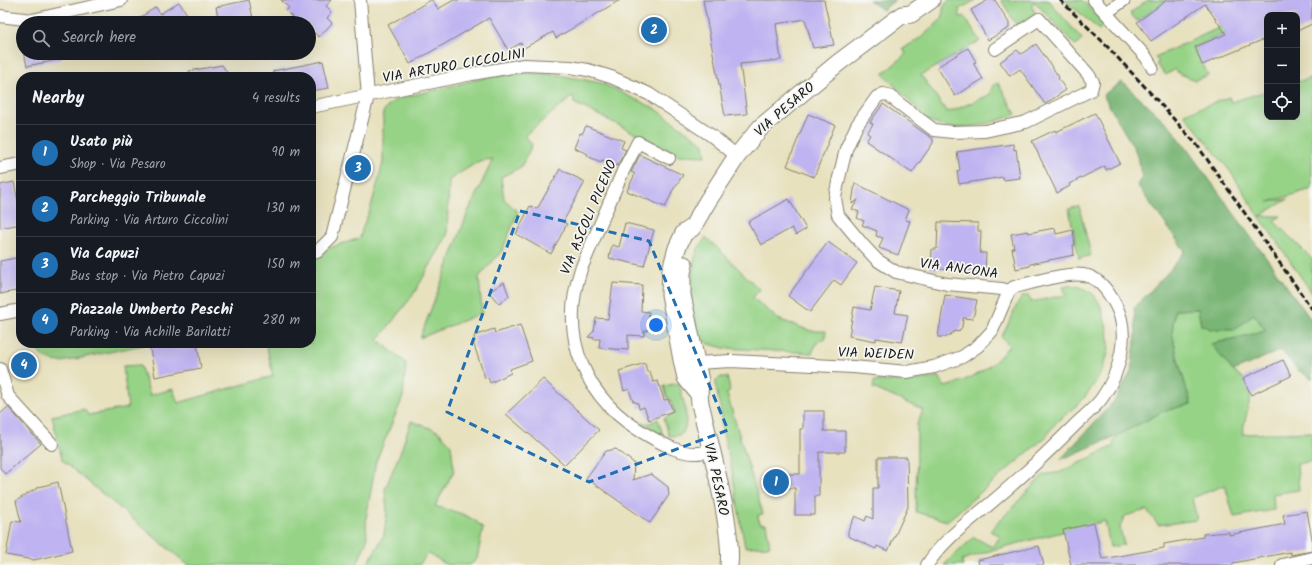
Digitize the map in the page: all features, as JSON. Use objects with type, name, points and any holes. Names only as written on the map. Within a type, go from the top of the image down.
[{"type":"street","points":[[50,16],[121,0]]},
{"type":"street","points":[[316,252],[332,237],[368,96],[360,0]]},
{"type":"street","name":"VIA PESARO","points":[[699,394],[686,378],[680,353],[670,294],[671,270],[677,248],[684,233],[692,228],[737,156],[761,127],[838,63],[902,15],[906,6],[914,0]]},
{"type":"street","name":"VIA PESARO","points":[[902,15],[912,14],[931,0]]},
{"type":"street","points":[[1094,0],[1146,57],[1152,67]]},
{"type":"street","points":[[1106,13],[1124,0]]},
{"type":"street","points":[[0,16],[16,18]]},
{"type":"street","name":"VIA ANCONA","points":[[927,565],[935,553],[956,532],[1000,496],[1102,399],[1112,381],[1120,357],[1122,333],[1119,312],[1100,283],[1090,276],[1070,274],[1011,289],[1002,289],[947,284],[896,272],[878,260],[851,232],[838,215],[835,198],[846,149],[857,125],[877,97],[883,94],[888,95],[934,130],[952,132],[985,131],[1030,121],[1091,90],[1093,82],[1088,74],[1039,19],[995,49]]},
{"type":"street","name":"VIA ARTURO CICCOLINI","points":[[316,106],[472,74],[524,65],[570,67],[588,70],[611,77],[649,94],[712,136],[737,156]]},
{"type":"street","name":"VIA ASCOLI PICENO","points":[[670,158],[638,142],[623,171],[575,286],[572,304],[572,333],[581,362],[593,387],[605,402],[620,416],[642,432],[665,445],[697,454],[712,450]]},
{"type":"street","points":[[0,168],[16,165]]},
{"type":"street","name":"VIA PESARO","points":[[692,228],[694,235],[687,251],[682,272],[682,295],[697,363],[700,381],[699,394],[721,490],[730,558],[729,565]]},
{"type":"street","name":"VIA WEIDEN","points":[[697,363],[731,361],[907,372],[934,367],[962,357],[978,346],[992,331],[1011,289]]},
{"type":"street","name":"VIA PESARO","points":[[670,294],[674,296],[686,352],[690,360],[697,363]]},
{"type":"street","points":[[0,314],[16,311]]},
{"type":"street","points":[[0,369],[8,396],[52,444]]},
{"type":"street","points":[[1282,565],[1312,558]]},
{"type":"highlighted area","points":[[520,211],[649,241],[728,430],[589,482],[447,412]]},
{"type":"green space","points":[[869,0],[895,0],[883,10]]},
{"type":"green space","points":[[949,0],[976,0],[959,9],[960,17],[964,16],[980,41],[921,75],[947,112],[989,95],[993,85],[998,83],[1016,114],[997,121],[976,126],[955,128],[945,127],[921,117],[920,112],[883,74],[906,54],[903,49],[923,36],[943,18],[943,8]]},
{"type":"green space","points":[[1001,0],[1048,0],[1082,39],[1076,46],[1035,2],[1031,5],[1036,14],[1017,26]]},
{"type":"green space","points":[[1065,0],[1082,0],[1105,24],[1099,30]]},
{"type":"green space","points":[[1148,0],[1167,0],[1137,21],[1130,13]]},
{"type":"green space","points":[[1217,21],[1252,22],[1195,47],[1208,75],[1195,80],[1178,73],[1175,69],[1166,75],[1156,64],[1159,63],[1155,57],[1221,27]]},
{"type":"green space","points":[[528,73],[559,75],[601,83],[656,109],[704,144],[706,156],[679,155],[574,103],[573,96],[525,135],[532,145],[521,167],[501,177],[504,199],[518,212],[502,251],[479,277],[482,313],[420,338],[468,212],[493,159],[479,161],[449,180],[447,236],[413,295],[378,340],[406,363],[403,397],[376,461],[366,519],[367,539],[357,565],[188,565],[62,460],[52,416],[84,409],[88,415],[128,408],[123,366],[140,365],[150,395],[173,389],[178,403],[273,376],[267,348],[316,348],[316,252],[360,238],[363,226],[370,210],[383,163],[383,112],[397,99],[488,77]]},
{"type":"green space","points":[[1312,78],[1312,189],[1268,202],[1288,199],[1260,216],[1281,216],[1274,221],[1312,259],[1312,293],[1259,216],[1230,171],[1184,114],[1229,97],[1231,102],[1264,92],[1264,120],[1300,120],[1300,81]]},
{"type":"green space","points":[[1122,82],[1171,127],[1312,321],[1312,379],[1298,370],[1281,350],[1233,371],[1211,344],[1266,331],[1254,314],[1236,329],[1210,329],[1201,325],[1198,309],[1175,310],[1172,332],[1178,360],[1191,404],[1164,411],[1118,435],[1060,460],[1115,400],[1131,372],[1136,334],[1134,308],[1170,270],[1185,251],[1137,185],[1143,176],[1135,150],[1103,95]]},
{"type":"green space","points":[[1079,206],[1091,255],[1079,259],[1069,209]]},
{"type":"green space","points":[[706,237],[759,289],[753,298],[778,319],[811,331],[826,331],[825,340],[818,341],[812,353],[724,348],[709,344],[702,339],[699,335],[691,304],[690,289],[694,261],[698,249]]},
{"type":"green space","points":[[1072,285],[1085,289],[1094,295],[1100,304],[1108,332],[1109,349],[1107,358],[1094,385],[1077,405],[1056,422],[1047,436],[947,521],[916,512],[917,424],[923,410],[873,388],[874,381],[915,381],[939,376],[945,387],[973,376],[981,372],[996,360],[1009,345],[1001,337],[1023,296],[1029,296],[1031,302],[1066,295],[1063,287]]},
{"type":"green space","points":[[1198,309],[1201,325],[1236,329],[1254,314],[1266,331],[1212,344],[1233,371],[1243,378],[1251,395],[1242,434],[1312,432],[1312,461],[1297,464],[1299,490],[1273,494],[1274,510],[1234,517],[1225,485],[1192,498],[1197,520],[1158,525],[1147,510],[1125,516],[1120,527],[1124,545],[1110,547],[1105,521],[996,549],[962,560],[963,565],[944,565],[974,537],[992,547],[1001,536],[990,531],[1043,475],[1061,472],[1114,446],[1113,442],[1118,435],[1164,411],[1191,404],[1178,360],[1172,332],[1175,310]]},
{"type":"green space","points":[[36,348],[129,348],[61,362],[52,361],[38,352]]},
{"type":"green space","points":[[721,377],[727,377],[730,390],[727,394],[763,514],[758,515],[759,524],[766,524],[770,546],[745,547],[731,466],[721,425],[722,417],[716,381]]},
{"type":"green space","points":[[679,383],[686,415],[685,427],[683,433],[676,436],[669,436],[664,418],[675,413],[669,397],[667,398],[664,386]]},
{"type":"green space","points":[[658,419],[663,435],[641,423],[650,423]]},
{"type":"green space","points":[[411,421],[438,431],[451,445],[454,471],[435,506],[467,516],[483,528],[477,559],[470,565],[447,565],[428,553],[419,565],[367,565],[384,535],[387,512],[385,489]]},
{"type":"building","points":[[249,0],[252,16],[218,16],[216,7]]},
{"type":"building","points":[[281,0],[332,0],[326,6],[332,12],[327,18],[332,23],[319,37],[316,34],[316,16],[291,16],[286,11],[289,8]]},
{"type":"building","points":[[431,0],[438,9],[454,0],[620,0],[556,38],[553,32],[524,48],[521,43],[508,50],[489,18],[410,64],[388,25]]},
{"type":"building","points":[[703,0],[824,0],[834,45],[813,48],[805,19],[776,24],[781,60],[740,64],[747,114],[725,116]]},
{"type":"building","points":[[988,0],[995,0],[1009,23],[1009,28],[988,40],[971,10]]},
{"type":"building","points":[[1167,0],[1312,0],[1312,24],[1300,30],[1300,12],[1264,12],[1264,39],[1202,65],[1195,47],[1226,34],[1205,4],[1151,41],[1137,22]]},
{"type":"building","points":[[179,2],[188,16],[142,16],[156,7],[160,14]]},
{"type":"building","points":[[1036,44],[1059,77],[1058,78],[1066,90],[1045,104],[1020,69],[1010,76],[1000,62],[1017,50],[1021,54]]},
{"type":"building","points":[[968,48],[976,62],[973,63],[983,79],[955,96],[937,67]]},
{"type":"building","points":[[26,60],[57,60],[27,66]]},
{"type":"building","points":[[323,61],[329,88],[316,90],[316,72],[273,71]]},
{"type":"building","points":[[222,65],[227,72],[189,72]]},
{"type":"building","points":[[883,104],[933,139],[933,143],[912,173],[866,141],[870,135],[867,133],[873,124],[870,122]]},
{"type":"building","points":[[1095,113],[1120,163],[1106,170],[1105,166],[1069,184],[1070,186],[1057,193],[1032,141],[1055,130],[1056,132]]},
{"type":"building","points":[[808,114],[835,125],[814,177],[787,166]]},
{"type":"building","points":[[586,126],[624,141],[621,148],[626,150],[617,166],[602,160],[601,162],[574,148],[580,133],[582,134]]},
{"type":"building","points":[[1013,144],[1014,150],[1016,149],[1020,178],[1003,180],[1003,177],[959,184],[957,171],[960,170],[957,152]]},
{"type":"building","points":[[640,155],[683,175],[671,193],[665,207],[627,191],[635,174],[631,172]]},
{"type":"building","points":[[560,169],[585,182],[563,222],[567,224],[551,254],[516,234],[530,206],[537,209]]},
{"type":"building","points":[[14,182],[16,192],[16,225],[0,228],[0,185]]},
{"type":"building","points":[[855,183],[909,210],[905,220],[910,221],[898,255],[879,248],[883,238],[876,236],[877,231],[862,225],[864,221],[857,218],[859,212],[852,209],[858,200],[852,204]]},
{"type":"building","points":[[789,199],[806,229],[796,235],[792,228],[761,245],[748,222]]},
{"type":"building","points":[[938,222],[978,223],[978,231],[981,231],[980,253],[986,253],[985,274],[966,273],[966,270],[931,269],[932,249],[937,249]]},
{"type":"building","points":[[625,223],[654,230],[644,266],[609,258],[612,245],[619,247]]},
{"type":"building","points":[[1055,228],[1056,234],[1073,230],[1075,245],[1073,245],[1074,255],[1030,264],[1030,266],[1016,269],[1011,234],[1028,231],[1028,233]]},
{"type":"building","points":[[828,242],[857,263],[841,285],[834,280],[810,312],[788,296]]},
{"type":"building","points":[[16,258],[16,291],[0,294],[0,261]]},
{"type":"building","points":[[504,282],[509,296],[499,304],[489,292]]},
{"type":"building","points":[[613,283],[642,285],[641,311],[649,312],[647,331],[644,331],[644,336],[628,335],[628,350],[599,348],[600,339],[588,337],[594,331],[596,318],[608,319]]},
{"type":"building","points":[[875,287],[899,291],[895,313],[908,315],[902,342],[876,338],[876,341],[849,336],[854,307],[870,310]]},
{"type":"building","points":[[945,295],[977,300],[973,319],[963,318],[962,327],[958,332],[955,331],[947,337],[938,337]]},
{"type":"building","points":[[520,325],[532,361],[510,369],[511,373],[490,383],[488,377],[485,378],[473,342],[475,342],[474,336],[494,329],[495,333]]},
{"type":"building","points":[[150,348],[198,348],[201,368],[155,377]]},
{"type":"building","points":[[1283,360],[1291,376],[1251,395],[1243,378]]},
{"type":"building","points":[[645,363],[647,372],[650,372],[653,382],[658,381],[664,400],[668,399],[673,411],[649,420],[644,407],[639,409],[638,403],[633,401],[629,389],[624,391],[619,371]]},
{"type":"building","points":[[543,379],[599,430],[565,465],[506,414]]},
{"type":"building","points":[[8,407],[41,444],[5,474],[0,468],[0,414]]},
{"type":"building","points":[[803,411],[824,411],[824,431],[845,431],[845,452],[819,452],[819,496],[815,496],[815,515],[795,515],[795,488],[776,488],[776,474],[800,474],[800,429],[803,429]]},
{"type":"building","points":[[616,449],[634,463],[633,480],[651,474],[668,487],[669,495],[650,523],[586,478],[606,451]]},
{"type":"building","points":[[878,457],[907,457],[908,507],[888,551],[877,546],[876,549],[848,536],[848,531],[855,516],[865,521],[867,516],[873,519],[873,488],[878,488]]},
{"type":"building","points":[[58,482],[72,551],[34,560],[6,555],[12,521],[21,522],[16,501],[39,487]]},
{"type":"building","points":[[1307,511],[1312,539],[1312,551],[1291,555],[1290,552],[1233,563],[1233,565],[1071,565],[1063,530],[1094,523],[1102,559],[1164,548],[1164,544],[1203,537],[1203,534],[1229,532],[1229,535],[1285,524],[1283,515]]},
{"type":"building","points":[[1039,546],[1044,565],[979,565],[978,560]]},
{"type":"railway","points":[[1060,0],[1102,41],[1197,145],[1312,309]]},
{"type":"place","name":"Parcheggio Tribunale","points":[[654,30]]},
{"type":"place","name":"Via Capuzi","points":[[358,168]]},
{"type":"place","name":"Piazzale Umberto Peschi","points":[[24,365]]},
{"type":"place","name":"Usato più","points":[[776,482]]}]
